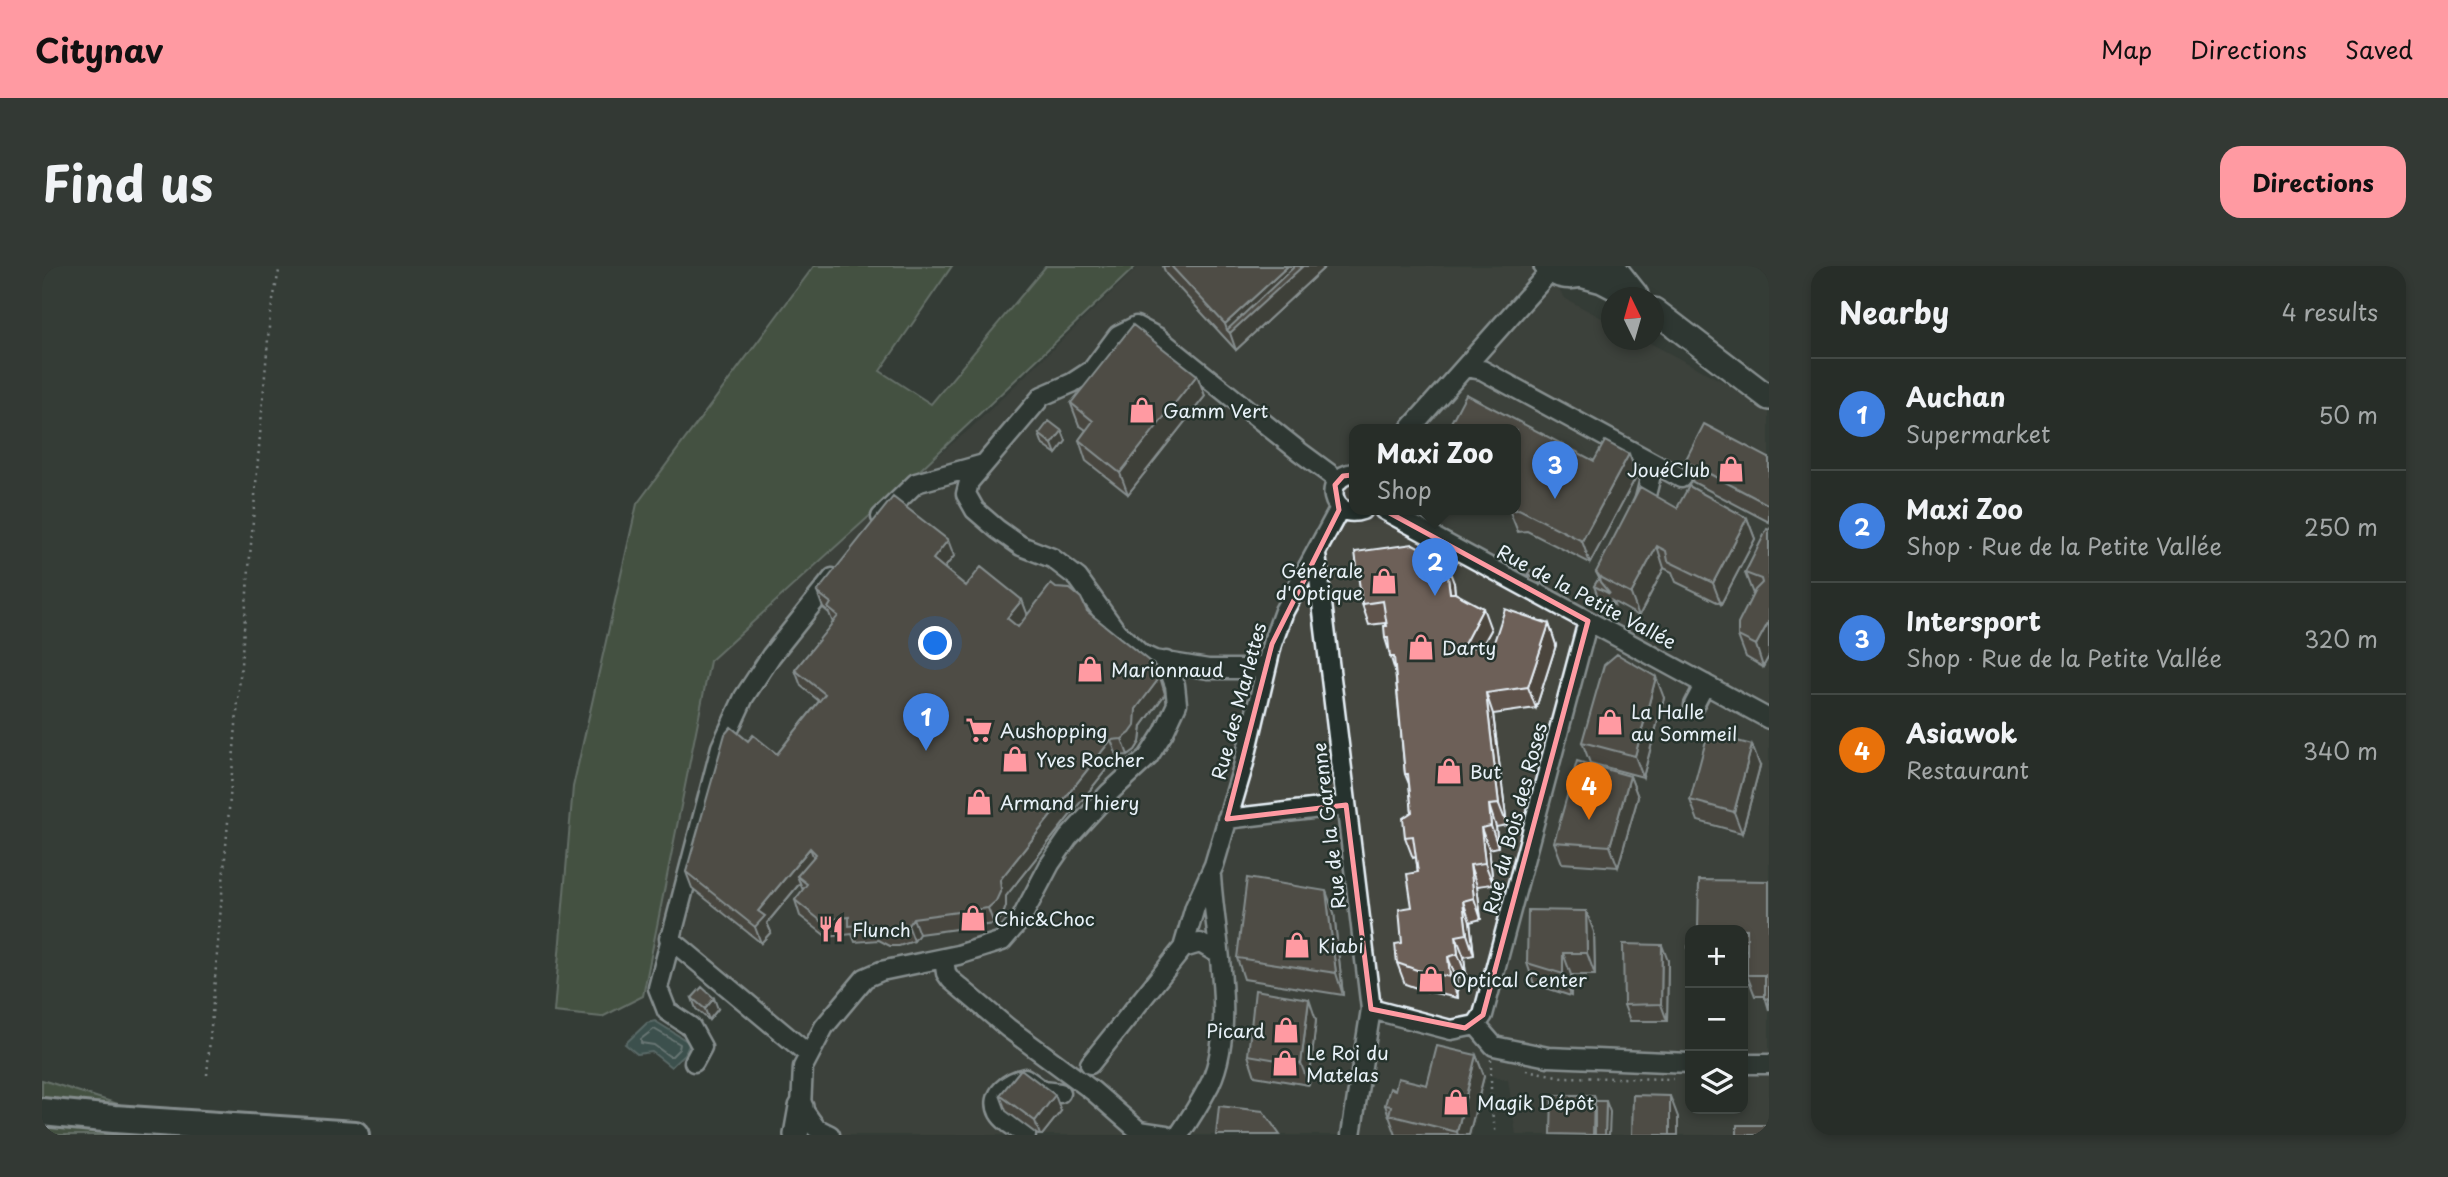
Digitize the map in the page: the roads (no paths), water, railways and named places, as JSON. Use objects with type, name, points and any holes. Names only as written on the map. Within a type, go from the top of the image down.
[{"type":"highway","points":[[42,1112],[355,1135]]},
{"type":"main road","points":[[1613,266],[1628,287]]},
{"type":"main road","points":[[1548,268],[1560,275],[1587,271],[1614,287]]},
{"type":"main road","points":[[1664,318],[1769,398]]},
{"type":"main road","points":[[796,1135],[801,1107]]},
{"type":"street","points":[[1415,424],[1474,364],[1548,268]]},
{"type":"street","points":[[1266,664],[1251,669],[1208,668],[1141,654],[1116,631],[1078,578],[1052,558],[1021,546],[975,510],[966,494],[969,482],[1042,396],[1072,383],[1092,370],[1118,335],[1136,326],[1157,337],[1300,453],[1346,476],[1335,485],[1334,497],[1340,508],[1349,511]]},
{"type":"street","points":[[1474,364],[1681,478]]},
{"type":"street","points":[[1645,499],[1650,479],[1649,461]]},
{"type":"street","points":[[872,529],[888,508],[916,483],[984,464]]},
{"type":"street","name":"Rue des Marlettes","points":[[1090,1064],[1183,947],[1195,907],[1211,873],[1252,736],[1266,664],[1284,611],[1340,508]]},
{"type":"street","name":"Rue de la Petite Vallée","points":[[1393,515],[1769,719]]},
{"type":"street","name":"Rue de la Garenne","points":[[1315,554],[1371,1009],[1351,1135]]},
{"type":"street","points":[[694,1062],[702,1047],[691,1027],[667,1011],[658,988],[721,747],[744,697],[771,656],[847,561]]},
{"type":"street","name":"Rue du Bois des Roses","points":[[1476,1025],[1483,1015],[1588,621]]},
{"type":"street","points":[[830,1135],[816,1128],[801,1107],[803,1067],[808,1054],[838,1009],[865,978],[881,971],[951,957],[1002,941],[1021,919],[1050,864],[1068,838],[1109,793],[1148,757],[1177,704],[1175,685],[1166,661]]},
{"type":"street","points":[[1694,705],[1704,684]]},
{"type":"street","points":[[1227,819],[1346,805]]},
{"type":"street","name":"Rue des Marlettes","points":[[1175,1135],[1210,1083],[1217,1063],[1224,1003],[1211,873]]},
{"type":"street","points":[[669,938],[808,1054]]},
{"type":"street","points":[[1183,947],[1199,943],[1219,954]]},
{"type":"street","points":[[951,957],[975,994],[997,1006],[1066,1062],[1079,1066],[1090,1064],[1089,1078],[1093,1091]]},
{"type":"street","points":[[951,957],[946,973],[951,980],[1008,1028],[1093,1091],[1131,1130],[1175,1135]]},
{"type":"street","points":[[1371,1009],[1451,1030],[1476,1025],[1494,1046],[1548,1057],[1685,1063]]},
{"type":"street","points":[[1748,1064],[1769,1064]]},
{"type":"street","points":[[1026,1135],[1000,1115],[997,1105],[1004,1087],[1012,1081],[1025,1078],[1043,1091],[1060,1093]]},
{"type":"water","points":[[655,1021],[690,1043],[685,1054],[671,1067],[652,1052],[637,1054],[625,1044],[647,1023]]},
{"type":"place","name":"Gamm Vert","points":[[1142,410]]},
{"type":"place","name":"JouéClub","points":[[1731,469]]},
{"type":"place","name":"Intersport","points":[[1555,499]]},
{"type":"place","name":"Générale d'Optique","points":[[1384,581]]},
{"type":"place","name":"Maxi Zoo","points":[[1435,596]]},
{"type":"place","name":"Darty","points":[[1421,647]]},
{"type":"place","name":"Marionnaud","points":[[1090,669]]},
{"type":"place","name":"La Halle au Sommeil","points":[[1610,722]]},
{"type":"place","name":"Aushopping","points":[[979,730]]},
{"type":"place","name":"Auchan","points":[[926,751]]},
{"type":"place","name":"Yves Rocher","points":[[1015,759]]},
{"type":"place","name":"But","points":[[1449,771]]},
{"type":"place","name":"Armand Thiery","points":[[979,802]]},
{"type":"place","name":"Asiawok","points":[[1589,820]]},
{"type":"place","name":"Chic&Choc","points":[[973,918]]},
{"type":"place","name":"Flunch","points":[[831,929]]},
{"type":"place","name":"Kiabi","points":[[1297,945]]},
{"type":"place","name":"Optical Center","points":[[1431,979]]},
{"type":"place","name":"Picard","points":[[1286,1030]]},
{"type":"place","name":"Le Roi du Matelas","points":[[1285,1063]]},
{"type":"place","name":"Magik Dépôt","points":[[1456,1102]]}]
